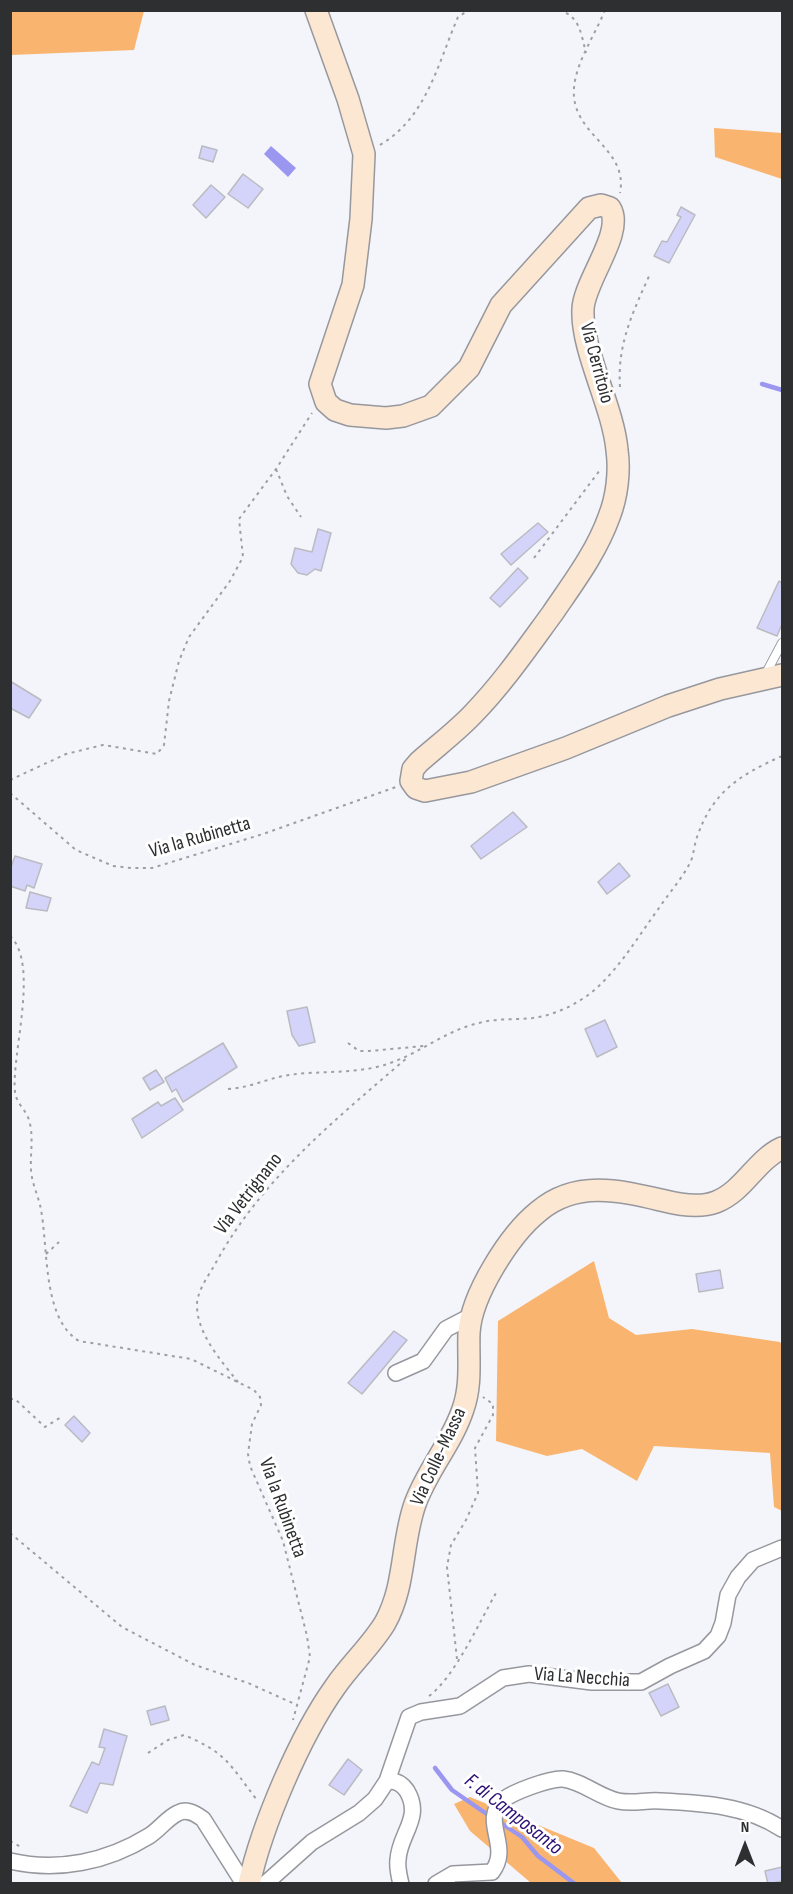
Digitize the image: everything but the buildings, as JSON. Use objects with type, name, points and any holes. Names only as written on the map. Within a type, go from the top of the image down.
[{"type":"street","points":[[316,10],[351,108],[364,154],[361,219],[353,285],[332,344],[320,391],[326,402],[335,410],[368,418],[403,416],[431,406],[469,368],[501,305],[519,282],[589,208],[601,205],[610,208]]},
{"type":"street","name":"Via Cerritoio","points":[[411,781],[413,769],[419,762],[473,714],[510,672],[584,569],[610,516],[617,484],[617,446],[582,311],[585,294],[612,231],[614,219],[610,208]]},
{"type":"street","points":[[411,781],[416,788],[425,791],[471,782],[566,748],[668,706],[720,689],[773,677]]},
{"type":"street","name":"Via Colle-Massa","points":[[246,1884],[268,1819],[321,1709],[378,1632],[399,1592],[415,1503],[458,1424],[466,1398],[471,1316],[480,1288],[522,1230],[536,1212],[569,1193],[606,1189],[678,1204],[716,1202],[738,1187],[768,1155],[783,1148]]},
{"type":"street","points":[[396,1373],[423,1361],[446,1329],[471,1316]]},
{"type":"street","name":"Via La Necchia","points":[[409,1718],[421,1712],[460,1706],[503,1678],[529,1674],[592,1682],[641,1682],[704,1651],[718,1636],[728,1595],[738,1577],[753,1560],[783,1548]]},
{"type":"street","points":[[265,1884],[312,1842],[360,1813],[375,1798],[387,1781],[409,1718]]},
{"type":"street","points":[[387,1781],[393,1780],[404,1787],[410,1795],[413,1815],[398,1859],[401,1884]]},
{"type":"street","points":[[435,1884],[453,1874],[492,1872],[501,1853],[493,1824],[496,1808],[505,1799],[552,1780],[573,1782],[618,1801],[657,1801],[747,1810],[783,1828]]},
{"type":"street","points":[[10,1861],[55,1868],[84,1862],[151,1836],[178,1812],[184,1811],[197,1814],[203,1819],[246,1884]]},
{"type":"lane","points":[[773,677],[783,644]]},
{"type":"path","points":[[364,154],[386,142],[409,120],[428,93],[458,17],[469,10]]},
{"type":"path","points":[[559,10],[578,22],[586,53]]},
{"type":"path","points":[[605,10],[574,87],[578,116],[612,155],[621,173],[621,192],[610,208]]},
{"type":"path","points":[[620,393],[621,346],[650,274]]},
{"type":"path","points":[[10,780],[66,754],[104,745],[157,754],[161,752],[179,661],[189,637],[230,581],[243,557],[243,543],[238,528],[242,511],[276,470],[309,419],[320,391]]},
{"type":"path","points":[[534,558],[617,446]]},
{"type":"path","points":[[276,470],[287,496],[301,517]]},
{"type":"path","points":[[228,1089],[246,1088],[280,1077],[307,1072],[378,1067],[411,1055],[450,1032],[480,1022],[535,1018],[566,1008],[600,985],[628,952],[679,882],[691,861],[697,837],[709,810],[720,794],[736,779],[783,756]]},
{"type":"path","name":"Via la Rubinetta","points":[[10,793],[76,850],[113,866],[152,868],[263,834],[411,781]]},
{"type":"path","name":"Via la Rubinetta","points":[[10,936],[19,950],[24,1009],[15,1092],[29,1120],[32,1183],[40,1204],[55,1309],[69,1335],[92,1345],[190,1359],[254,1390],[260,1397],[261,1405],[252,1424],[249,1439],[250,1466],[283,1541],[307,1636],[309,1658],[297,1705],[248,1683],[195,1665],[122,1627],[10,1533]]},
{"type":"path","points":[[348,1043],[369,1052],[426,1046]]},
{"type":"path","name":"Via Vetrignano","points":[[240,1384],[216,1354],[200,1323],[196,1306],[200,1290],[237,1226],[279,1174],[337,1116],[411,1055]]},
{"type":"path","points":[[46,1254],[59,1242]]},
{"type":"path","points":[[458,1659],[447,1567],[451,1545],[478,1493],[475,1448],[493,1415],[493,1404],[483,1396],[466,1398]]},
{"type":"path","points":[[10,1400],[15,1400],[45,1427],[63,1416]]},
{"type":"path","points":[[409,1718],[422,1701],[439,1689],[496,1593]]},
{"type":"path","points":[[148,1753],[168,1740],[184,1735],[207,1744],[228,1759],[258,1802]]},
{"type":"shaded area","points":[[10,11],[144,11],[134,50],[11,55]]},
{"type":"shaded area","points":[[714,128],[782,133],[782,179],[715,157]]},
{"type":"shaded area","points":[[271,146],[296,168],[288,177],[264,154]]},
{"type":"shaded area","points":[[594,1261],[609,1318],[636,1335],[692,1329],[780,1342],[782,1345],[782,1511],[774,1507],[770,1453],[654,1446],[637,1481],[582,1449],[547,1456],[496,1441],[498,1321]]},
{"type":"shaded area","points":[[470,1797],[594,1848],[622,1883],[531,1883],[470,1831],[454,1804]]},
{"type":"waterway","points":[[762,384],[782,390]]},
{"type":"waterway","name":"F. di Camposanto","points":[[435,1768],[452,1790],[491,1817]]},
{"type":"waterway","name":"F. di Camposanto","points":[[498,1821],[522,1837],[538,1856],[575,1884]]}]
